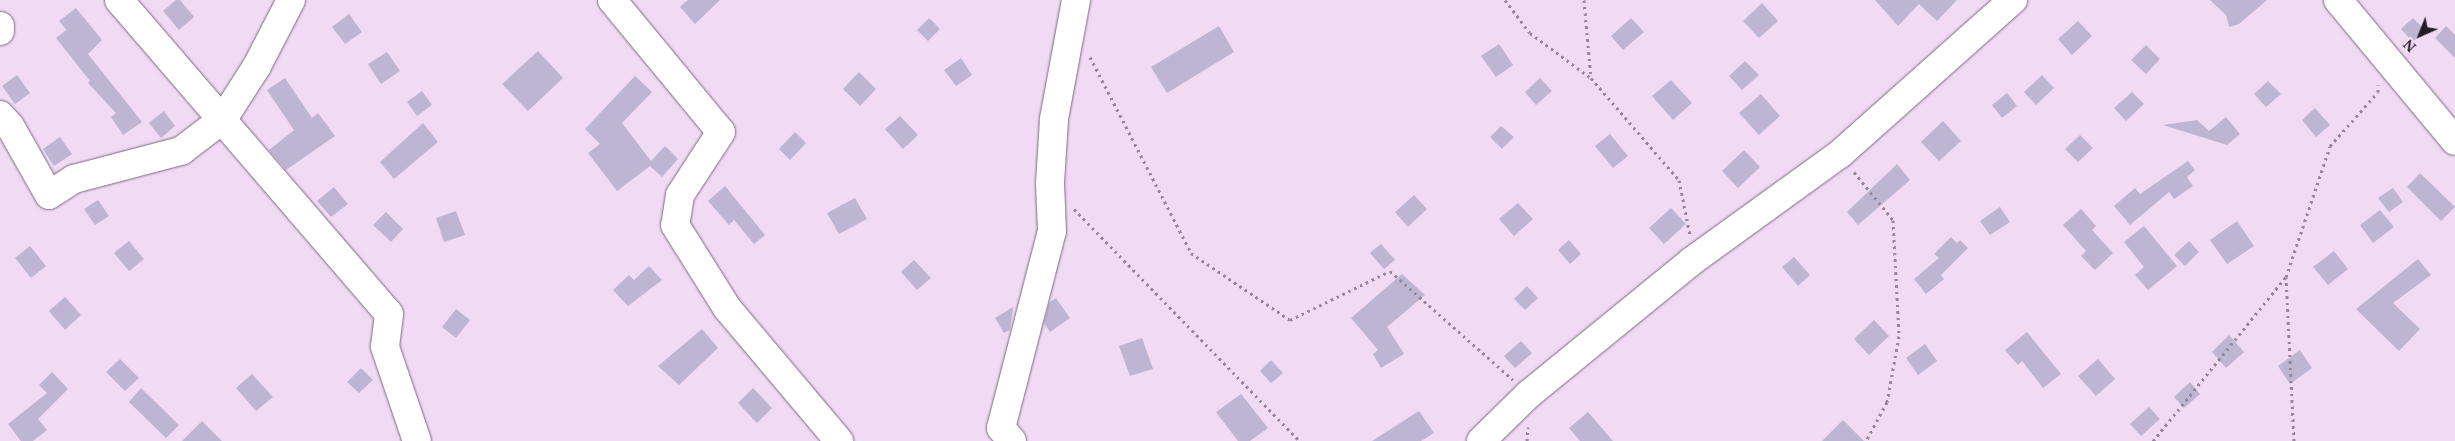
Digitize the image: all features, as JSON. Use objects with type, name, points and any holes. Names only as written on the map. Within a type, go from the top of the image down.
[{"type":"street","points":[[119,0],[389,314],[385,347],[417,441]]},
{"type":"street","points":[[0,115],[10,126],[49,195],[74,180],[181,151],[223,119],[257,66],[291,0]]},
{"type":"street","points":[[612,0],[722,132],[680,195],[675,225],[727,308],[839,441]]},
{"type":"street","points":[[1481,441],[1528,394],[1692,260],[1840,154],[2013,0]]},
{"type":"street","points":[[2338,0],[2455,141]]},
{"type":"street","points":[[1012,441],[1001,428],[1052,231],[1050,183],[1054,119],[1075,11]]},
{"type":"street","points":[[0,26],[0,31]]},
{"type":"path","points":[[1505,0],[1530,33],[1591,78],[1679,180],[1688,216],[1692,260]]},
{"type":"path","points":[[1584,0],[1591,78]]},
{"type":"path","points":[[1075,11],[1118,117],[1191,253],[1290,320],[1390,270],[1528,394]]},
{"type":"path","points":[[2153,441],[2286,277],[2330,146],[2378,92],[2378,83]]},
{"type":"path","points":[[1840,154],[1893,220],[1899,336],[1887,402],[1866,441]]},
{"type":"path","points":[[1050,183],[1300,441]]},
{"type":"path","points":[[2286,277],[2294,441]]},
{"type":"building","points":[[176,0],[180,0],[194,17],[179,30],[163,11]]},
{"type":"building","points":[[688,0],[720,0],[695,24],[680,7]]},
{"type":"building","points":[[1875,0],[1957,0],[1937,21],[1919,4],[1898,26]]},
{"type":"building","points":[[2210,0],[2267,0],[2239,24],[2229,27],[2226,15]]},
{"type":"building","points":[[1762,3],[1778,21],[1759,38],[1743,21]]},
{"type":"building","points":[[76,8],[102,40],[88,54],[142,122],[123,135],[111,117],[116,113],[88,83],[90,81],[56,38],[66,30],[70,34],[59,21]]},
{"type":"building","points":[[349,14],[362,32],[345,44],[332,27]]},
{"type":"building","points":[[929,18],[940,29],[928,41],[917,30]]},
{"type":"building","points":[[1631,18],[1644,32],[1623,50],[1611,36]]},
{"type":"building","points":[[2413,18],[2425,30],[2413,42],[2401,29]]},
{"type":"building","points":[[2078,21],[2092,36],[2072,55],[2058,39]]},
{"type":"building","points":[[1219,26],[1234,52],[1167,93],[1151,67]]},
{"type":"building","points":[[2446,26],[2455,35],[2455,58],[2435,38]]},
{"type":"building","points":[[1499,44],[1513,65],[1496,77],[1481,56]]},
{"type":"building","points":[[2146,45],[2160,59],[2146,74],[2131,60]]},
{"type":"building","points":[[538,51],[563,78],[528,111],[502,84]]},
{"type":"building","points":[[387,52],[400,71],[381,84],[368,64]]},
{"type":"building","points":[[961,58],[972,75],[956,86],[944,70]]},
{"type":"building","points":[[1745,61],[1759,75],[1742,90],[1729,76]]},
{"type":"building","points":[[859,72],[876,89],[860,106],[843,89]]},
{"type":"building","points":[[17,75],[30,93],[15,104],[2,86]]},
{"type":"building","points":[[2042,75],[2054,88],[2036,105],[2024,92]]},
{"type":"building","points":[[635,76],[652,92],[622,123],[651,161],[665,146],[678,159],[662,177],[650,166],[617,191],[588,153],[600,144],[585,129]]},
{"type":"building","points":[[285,78],[312,118],[318,113],[335,136],[286,170],[269,150],[294,130],[267,90]]},
{"type":"building","points":[[1540,78],[1552,91],[1536,105],[1525,92]]},
{"type":"building","points":[[1671,80],[1692,103],[1673,120],[1652,96]]},
{"type":"building","points":[[2268,81],[2281,94],[2266,107],[2254,94]]},
{"type":"building","points":[[422,91],[432,105],[417,116],[407,102]]},
{"type":"building","points":[[2132,92],[2144,104],[2126,121],[2114,108]]},
{"type":"building","points":[[2007,93],[2017,106],[2002,118],[1992,105]]},
{"type":"building","points":[[1761,94],[1780,116],[1759,135],[1739,113]]},
{"type":"building","points":[[2315,108],[2330,125],[2316,137],[2302,120]]},
{"type":"building","points":[[164,111],[175,126],[161,138],[149,123]]},
{"type":"building","points":[[900,116],[918,135],[903,149],[885,129]]},
{"type":"building","points":[[2226,117],[2240,134],[2227,145],[2163,125],[2197,120],[2209,131]]},
{"type":"building","points":[[1943,121],[1961,141],[1939,161],[1921,142]]},
{"type":"building","points":[[423,123],[438,142],[394,179],[380,162]]},
{"type":"building","points":[[1501,126],[1514,137],[1502,149],[1490,137]]},
{"type":"building","points":[[795,132],[806,143],[790,160],[779,149]]},
{"type":"building","points":[[1610,134],[1628,156],[1613,168],[1595,146]]},
{"type":"building","points":[[2080,135],[2093,148],[2078,162],[2065,149]]},
{"type":"building","points":[[60,137],[72,154],[54,166],[43,149]]},
{"type":"building","points":[[1744,150],[1760,167],[1738,188],[1722,171]]},
{"type":"building","points":[[2188,161],[2195,170],[2187,177],[2193,186],[2174,199],[2169,192],[2130,225],[2114,206],[2135,188],[2140,194]]},
{"type":"building","points":[[1897,164],[1910,180],[1858,225],[1847,212]]},
{"type":"building","points":[[2420,173],[2455,207],[2441,221],[2407,187]]},
{"type":"building","points":[[725,186],[765,235],[754,244],[734,220],[729,225],[708,201]]},
{"type":"building","points":[[334,187],[348,204],[331,217],[317,201]]},
{"type":"building","points":[[2393,188],[2403,202],[2389,212],[2378,198]]},
{"type":"building","points":[[1414,195],[1427,209],[1408,227],[1395,212]]},
{"type":"building","points":[[855,198],[867,219],[839,234],[827,213]]},
{"type":"building","points":[[98,200],[109,216],[95,225],[84,209]]},
{"type":"building","points":[[1518,203],[1533,219],[1514,236],[1499,219]]},
{"type":"building","points":[[2000,207],[2010,222],[1990,235],[1980,221]]},
{"type":"building","points":[[1671,208],[1686,224],[1664,244],[1649,228]]},
{"type":"building","points":[[2081,209],[2096,226],[2092,230],[2113,253],[2095,270],[2081,256],[2086,251],[2063,225]]},
{"type":"building","points":[[2380,210],[2394,227],[2373,243],[2360,225]]},
{"type":"building","points":[[456,211],[465,235],[444,242],[436,218]]},
{"type":"building","points":[[386,212],[403,229],[391,242],[373,225]]},
{"type":"building","points":[[2237,221],[2254,246],[2227,264],[2210,240]]},
{"type":"building","points":[[2144,226],[2177,266],[2148,290],[2135,275],[2144,267],[2124,242]]},
{"type":"building","points":[[1951,237],[1957,243],[1960,240],[1968,248],[1941,275],[1944,279],[1926,294],[1914,279],[1939,258],[1934,254]]},
{"type":"building","points":[[1569,240],[1581,254],[1570,264],[1558,250]]},
{"type":"building","points":[[129,241],[144,259],[129,271],[114,253]]},
{"type":"building","points":[[2189,241],[2199,252],[2185,266],[2174,255]]},
{"type":"building","points":[[1381,244],[1395,260],[1384,269],[1370,253]]},
{"type":"building","points":[[30,246],[46,266],[31,278],[15,258]]},
{"type":"building","points":[[2334,251],[2348,269],[2328,285],[2313,267]]},
{"type":"building","points":[[1794,257],[1810,275],[1798,286],[1782,267]]},
{"type":"building","points":[[2418,259],[2431,275],[2393,303],[2420,329],[2399,351],[2356,309]]},
{"type":"building","points":[[914,260],[931,278],[917,290],[901,272]]},
{"type":"building","points":[[649,266],[662,280],[628,306],[613,290],[629,275],[634,280]]},
{"type":"building","points":[[1402,274],[1425,295],[1387,327],[1404,354],[1381,368],[1373,354],[1378,350],[1351,318]]},
{"type":"building","points":[[1527,286],[1538,298],[1525,310],[1514,299]]},
{"type":"building","points":[[65,297],[81,315],[65,330],[49,311]]},
{"type":"building","points":[[1056,298],[1070,318],[1050,332],[1044,323],[1049,303]]},
{"type":"building","points":[[1013,307],[1010,330],[1004,333],[995,318]]},
{"type":"building","points":[[456,309],[470,320],[456,338],[442,327]]},
{"type":"building","points":[[1874,320],[1889,336],[1869,355],[1854,339]]},
{"type":"building","points":[[702,329],[718,348],[679,385],[658,366]]},
{"type":"building","points":[[2027,332],[2061,374],[2043,388],[2022,361],[2018,365],[2005,350]]},
{"type":"building","points":[[2229,335],[2244,352],[2226,368],[2212,352]]},
{"type":"building","points":[[1142,338],[1153,369],[1130,376],[1119,346]]},
{"type":"building","points":[[1521,341],[1532,353],[1515,368],[1504,356]]},
{"type":"building","points":[[1925,344],[1937,361],[1918,375],[1906,358]]},
{"type":"building","points":[[2300,350],[2312,368],[2290,384],[2278,366]]},
{"type":"building","points":[[120,359],[139,378],[125,391],[106,372]]},
{"type":"building","points":[[2098,359],[2115,379],[2096,396],[2078,376]]},
{"type":"building","points":[[1271,360],[1283,373],[1271,383],[1260,371]]},
{"type":"building","points":[[361,368],[373,380],[359,393],[347,382]]},
{"type":"building","points":[[52,372],[68,389],[38,419],[47,430],[33,441],[21,441],[8,424],[47,393],[39,385]]},
{"type":"building","points":[[252,374],[273,397],[256,411],[236,388]]},
{"type":"building","points":[[2190,382],[2200,394],[2184,408],[2174,397]]},
{"type":"building","points":[[141,388],[179,425],[166,438],[129,402]]},
{"type":"building","points":[[753,388],[772,408],[757,423],[738,403]]},
{"type":"building","points":[[1241,394],[1268,428],[1250,441],[1238,441],[1216,412]]},
{"type":"building","points":[[2149,407],[2160,419],[2141,436],[2130,424]]},
{"type":"building","points":[[1419,411],[1434,433],[1421,441],[1372,441]]},
{"type":"building","points":[[1588,412],[1613,441],[1580,441],[1569,428]]},
{"type":"building","points":[[1843,420],[1864,441],[1822,441]]},
{"type":"building","points":[[202,421],[222,441],[182,441]]}]
